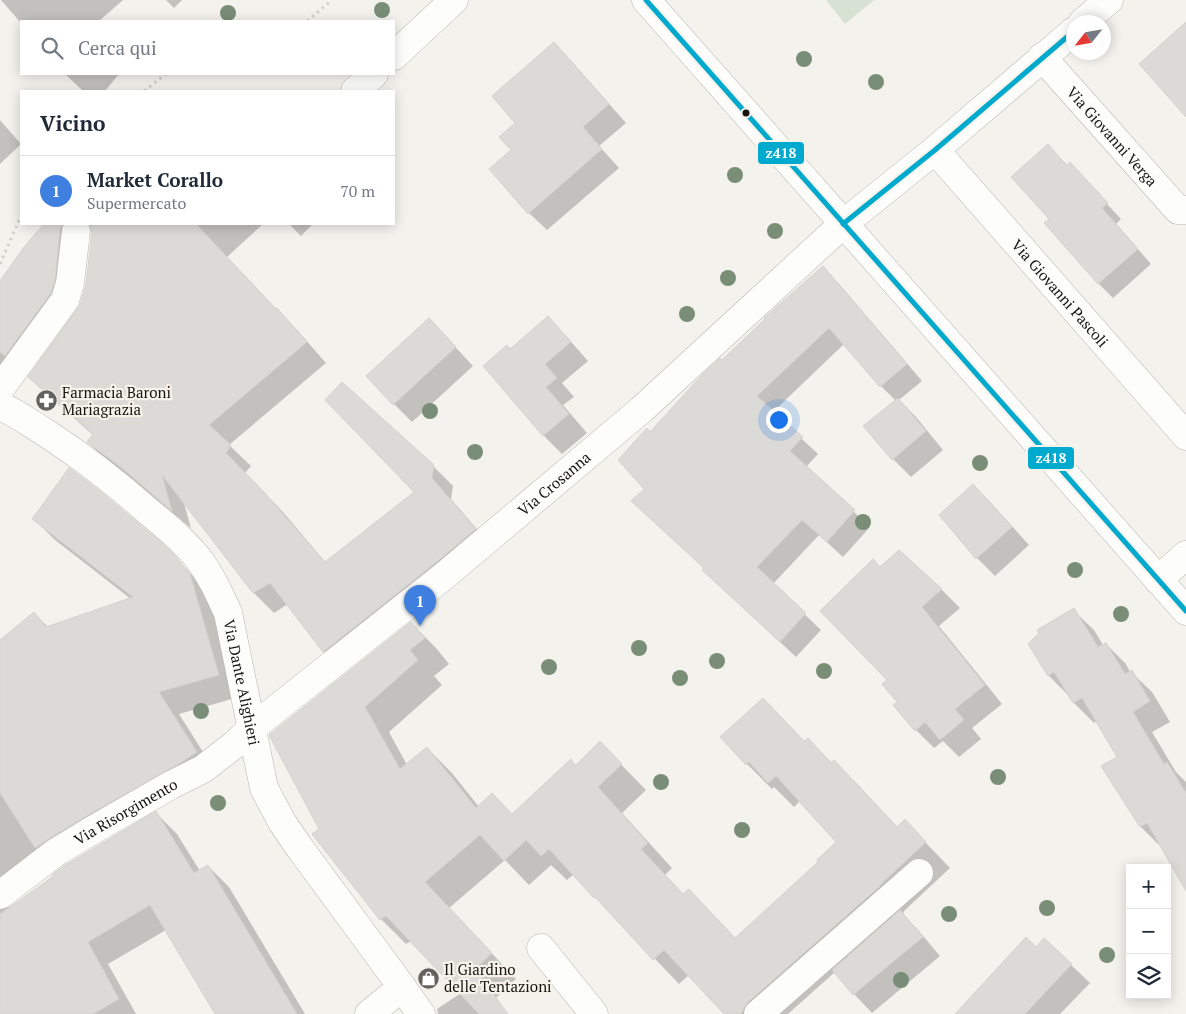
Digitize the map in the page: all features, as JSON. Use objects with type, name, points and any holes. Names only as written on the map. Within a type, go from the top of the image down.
[{"type":"street","points":[[395,55],[454,0]]},
{"type":"street","points":[[1091,15],[1109,0]]},
{"type":"street","points":[[655,3],[843,224],[1186,611]]},
{"type":"street","name":"Via Crosanna","points":[[252,728],[444,576],[641,410],[843,224],[935,150],[1066,37]]},
{"type":"street","name":"Via Giovanni Verga","points":[[1042,57],[1178,210],[1186,210]]},
{"type":"street","points":[[356,90],[373,75]]},
{"type":"street","name":"Via Giovanni Pascoli","points":[[935,150],[1186,436]]},
{"type":"street","points":[[2,405],[64,300],[70,283],[76,231]]},
{"type":"street","name":"Via Dante Alighieri","points":[[2,405],[64,444],[109,477],[174,532],[196,556],[221,595],[228,613],[264,788],[282,822],[299,847],[420,1014]]},
{"type":"street","points":[[1158,580],[1186,554]]},
{"type":"street","name":"Via Risorgimento","points":[[0,895],[55,853],[171,785],[203,769],[252,728]]},
{"type":"street","points":[[758,1014],[919,873]]},
{"type":"street","points":[[541,948],[594,1014]]},
{"type":"street","points":[[369,1014],[402,987]]},
{"type":"path","points":[[308,20],[332,0]]},
{"type":"path","points":[[145,90],[165,75]]},
{"type":"path","points":[[0,264],[20,218]]},
{"type":"green space","points":[[826,0],[874,0],[845,24]]},
{"type":"building","points":[[1186,22],[1186,117],[1139,64]]},
{"type":"building","points":[[554,42],[609,104],[583,127],[602,149],[528,214],[489,169],[511,150],[499,137],[515,123],[492,96]]},
{"type":"building","points":[[1048,144],[1067,166],[1070,162],[1108,203],[1102,208],[1138,249],[1098,284],[1044,223],[1049,219],[1011,177]]},
{"type":"building","points":[[43,225],[62,225],[60,229],[55,280],[51,293],[5,356],[0,352],[0,281],[24,247]]},
{"type":"building","points":[[90,225],[197,225],[307,342],[209,425],[231,445],[226,453],[263,491],[325,562],[414,492],[325,400],[342,382],[434,465],[432,478],[476,529],[323,652],[270,583],[253,593],[162,475],[172,511],[122,468],[87,442],[93,434],[28,377],[80,305],[86,285],[92,233]]},
{"type":"building","points":[[823,266],[907,364],[880,387],[829,328],[757,396],[803,437],[790,451],[855,510],[827,542],[802,520],[757,567],[806,613],[780,642],[702,570],[704,568],[631,501],[644,489],[618,460],[647,428],[650,432],[702,375],[720,358],[722,360],[764,318]]},
{"type":"building","points":[[548,316],[571,342],[545,364],[557,378],[546,387],[569,414],[543,436],[483,366],[507,345],[510,349]]},
{"type":"building","points":[[429,318],[456,347],[393,405],[366,376]]},
{"type":"building","points":[[898,398],[926,431],[892,460],[863,426]]},
{"type":"building","points":[[69,468],[157,539],[190,574],[219,675],[159,692],[197,752],[35,848],[0,793],[0,640],[34,612],[46,627],[133,597],[32,519]]},
{"type":"building","points":[[973,484],[1012,527],[976,559],[939,515]]},
{"type":"building","points":[[899,550],[942,589],[922,607],[985,685],[955,709],[964,720],[940,740],[925,722],[915,731],[893,705],[897,702],[882,684],[887,680],[820,611],[873,559],[880,567]]},
{"type":"building","points":[[1074,608],[1098,647],[1106,643],[1125,674],[1132,670],[1150,701],[1133,712],[1164,764],[1167,762],[1186,793],[1186,891],[1147,823],[1140,827],[1101,766],[1117,757],[1082,698],[1073,703],[1054,672],[1048,676],[1028,644],[1039,633],[1037,630]]},
{"type":"building","points":[[411,622],[425,638],[410,650],[418,660],[365,707],[400,769],[427,747],[476,808],[492,793],[512,814],[571,759],[575,766],[600,741],[622,764],[598,787],[648,843],[641,849],[683,894],[689,889],[735,938],[818,862],[817,860],[836,842],[776,776],[768,783],[749,762],[746,765],[720,737],[763,698],[804,741],[808,738],[831,763],[834,760],[897,827],[905,819],[926,842],[880,886],[748,1002],[740,1014],[724,1014],[664,950],[653,960],[549,849],[541,856],[526,840],[504,861],[480,835],[425,882],[492,953],[475,969],[508,1014],[479,1014],[386,916],[380,920],[312,834],[319,829],[269,735]]},
{"type":"building","points":[[156,811],[194,873],[208,865],[297,1014],[215,1014],[150,905],[88,942],[119,999],[93,1014],[0,1014],[0,914],[53,877],[52,875],[64,866]]},
{"type":"building","points":[[900,910],[923,937],[853,995],[832,970]]},
{"type":"building","points":[[1026,937],[1036,947],[1044,938],[1072,964],[1025,1014],[955,1014]]},
{"type":"transit line","name":"z418","points":[[646,0],[1186,611]]},
{"type":"transit line","name":"z418","points":[[843,224],[935,150],[1066,38]]},
{"type":"place","name":"Farmacia Baroni Mariagrazia","points":[[46,401]]},
{"type":"place","name":"Market Corallo","points":[[420,626]]},
{"type":"place","name":"Il Giardino delle Tentazioni","points":[[428,978]]}]
